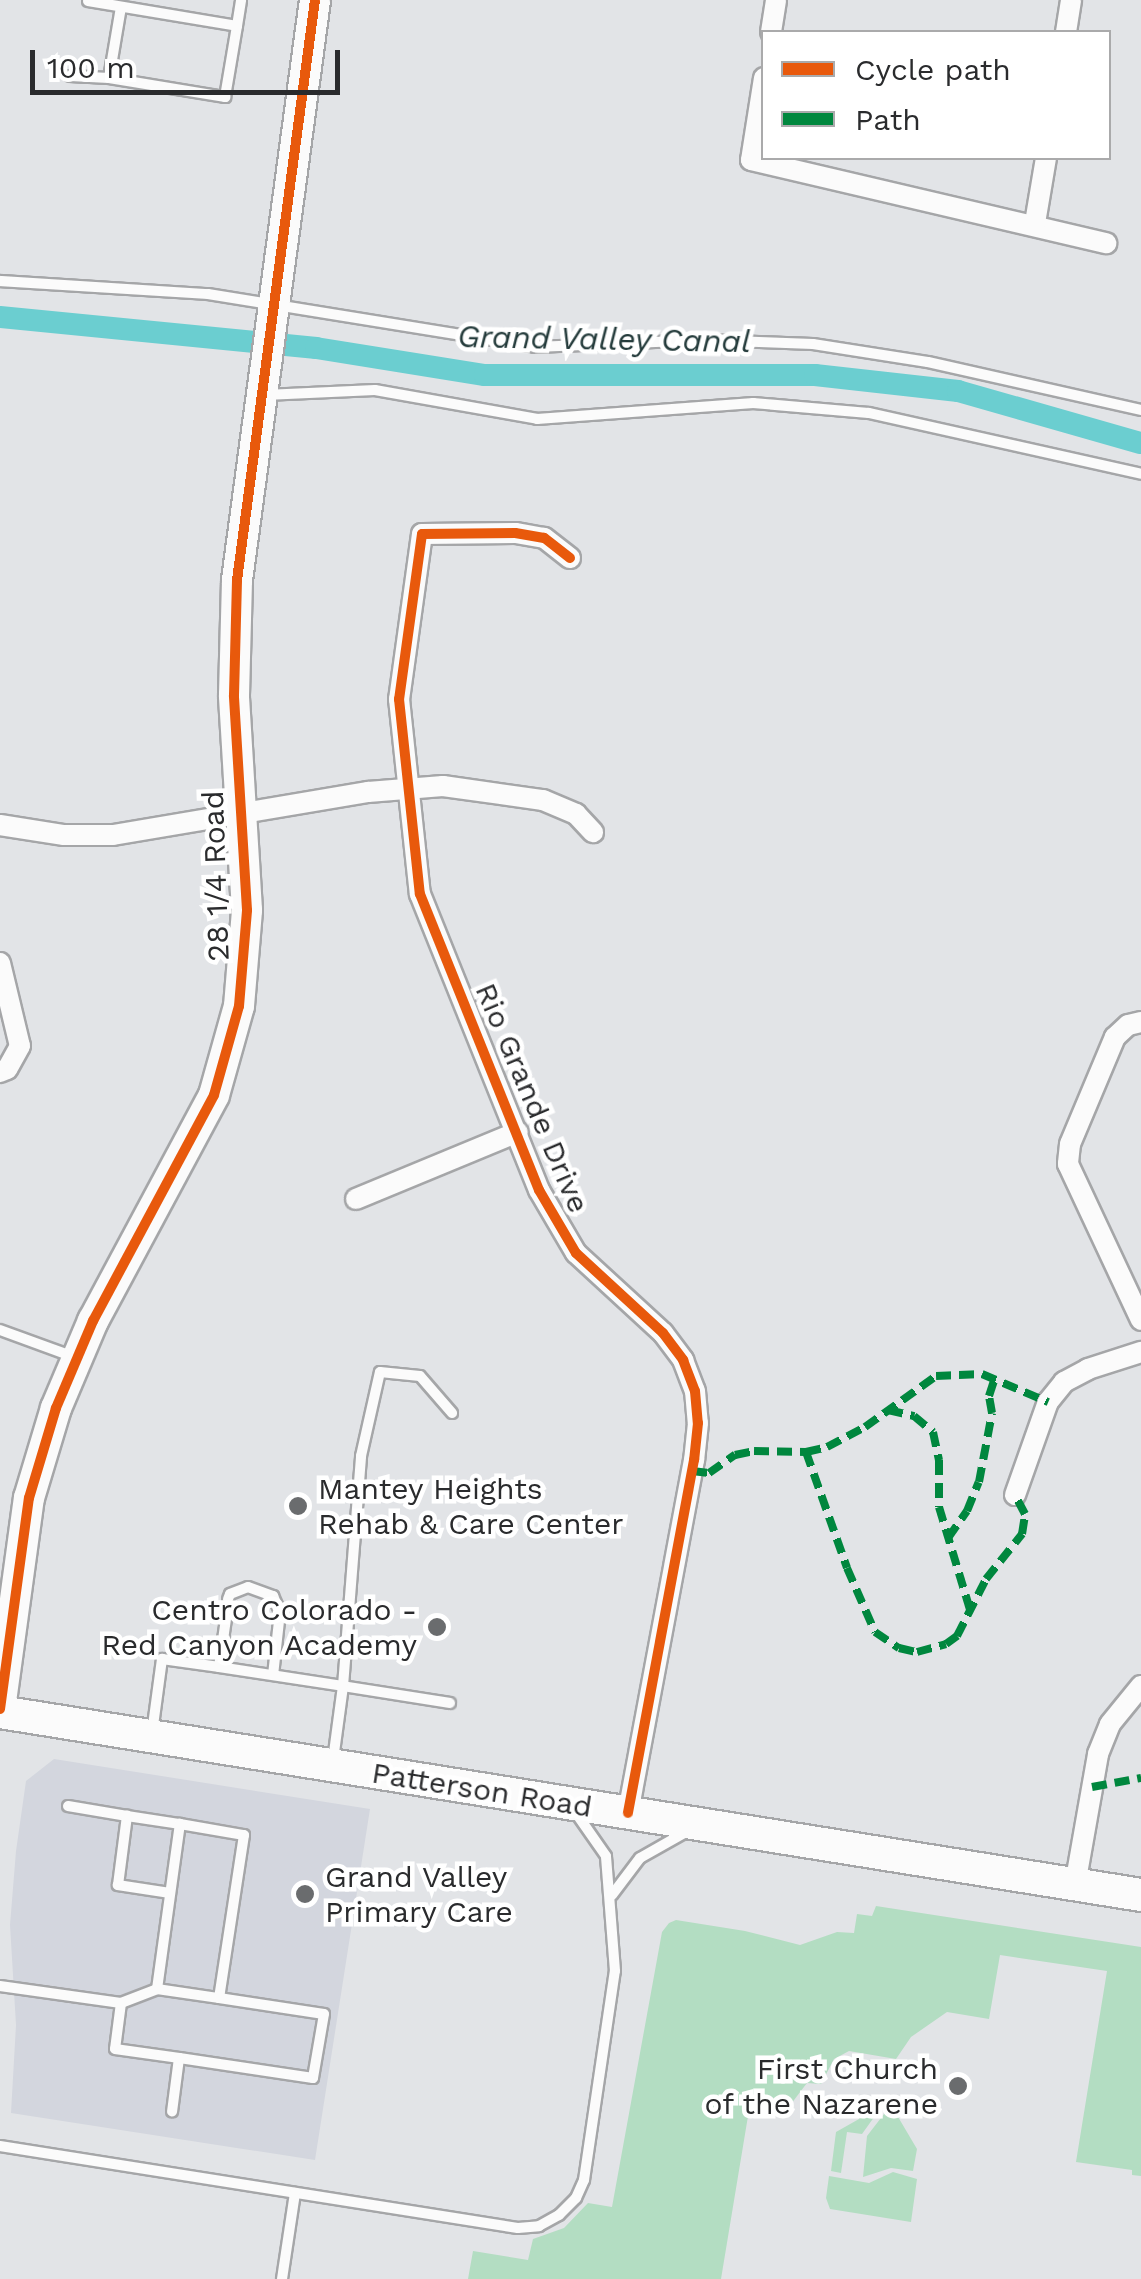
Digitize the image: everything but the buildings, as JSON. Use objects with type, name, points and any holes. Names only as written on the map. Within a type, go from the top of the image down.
[{"type":"main road","name":"28 1/4 Road","points":[[0,1711],[30,1498],[77,1358],[198,1130],[224,1066],[239,1006],[246,946],[234,626],[242,519],[314,0]]},
{"type":"main road","name":"Patterson Road","points":[[0,1711],[1141,1896]]},
{"type":"street","points":[[770,30],[776,0]]},
{"type":"street","points":[[1066,30],[1071,0]]},
{"type":"street","points":[[761,97],[751,160],[1106,242]]},
{"type":"street","points":[[1035,224],[1046,160]]},
{"type":"street","name":"Rio Grande Drive","points":[[570,558],[544,538],[515,534],[422,534],[400,698],[420,894],[558,1227],[593,1272],[664,1333],[683,1360],[695,1391],[698,1424],[694,1460],[628,1813]]},
{"type":"street","points":[[1,830],[113,835],[443,786],[543,800],[576,814],[594,832]]},
{"type":"street","points":[[0,963],[20,1046],[8,1069],[0,1072]]},
{"type":"street","points":[[1141,1022],[1128,1025],[1115,1037],[1070,1144],[1068,1164],[1141,1320]]},
{"type":"street","points":[[356,1199],[518,1132]]},
{"type":"street","points":[[1016,1495],[1048,1402],[1064,1382],[1088,1369],[1141,1352]]},
{"type":"street","points":[[1075,1885],[1098,1754],[1110,1724],[1141,1686]]},
{"type":"lane","points":[[70,76],[109,78],[225,97],[241,0]]},
{"type":"lane","points":[[88,2],[237,26]]},
{"type":"lane","points":[[109,78],[121,7]]},
{"type":"lane","points":[[0,281],[208,294],[271,310],[536,348],[704,340],[813,344],[928,362],[1141,410]]},
{"type":"lane","points":[[261,382],[375,390],[537,419],[753,404],[869,413],[1141,474]]},
{"type":"lane","points":[[0,1330],[77,1358]]},
{"type":"lane","points":[[332,1766],[344,1686],[361,1456],[380,1372],[420,1376],[452,1413]]},
{"type":"lane","points":[[228,1599],[235,1590],[248,1587],[273,1596],[280,1612],[273,1676]]},
{"type":"lane","points":[[219,1667],[226,1619]]},
{"type":"lane","points":[[151,1737],[162,1659],[450,1704]]},
{"type":"lane","points":[[0,2146],[518,2228],[540,2226],[560,2215],[576,2198],[584,2180],[613,1999],[612,1895],[603,1848],[570,1804]]},
{"type":"lane","points":[[68,1806],[244,1836],[219,1998]]},
{"type":"lane","points":[[127,1816],[118,1885],[170,1893]]},
{"type":"lane","points":[[157,1989],[180,1824]]},
{"type":"lane","points":[[612,1895],[640,1858],[699,1825]]},
{"type":"lane","points":[[0,1986],[121,2004],[157,1989],[324,2014],[313,2078],[114,2050],[121,2004]]},
{"type":"lane","points":[[172,2112],[179,2058]]},
{"type":"lane","points":[[282,2279],[295,2193]]},
{"type":"shaded area","points":[[54,1759],[370,1809],[315,2160],[11,2113],[16,2025],[10,1925],[16,1851],[26,1781]]},
{"type":"green space","points":[[876,1906],[1141,1947],[1141,2176],[1132,2175],[1132,2170],[1076,2162],[1107,1971],[1000,1955],[989,2019],[947,2012],[911,2037],[896,2059],[849,2051],[834,2059],[821,2084],[807,2083],[791,2104],[751,2098],[721,2279],[468,2279],[473,2251],[528,2260],[533,2239],[564,2228],[588,2203],[612,2207],[662,1932],[669,1923],[676,1920],[745,1931],[800,1945],[837,1932],[854,1933],[857,1914],[872,1916]]},
{"type":"green space","points":[[891,2105],[917,2149],[913,2171],[891,2168],[863,2177],[867,2136]]},
{"type":"green space","points":[[882,2106],[862,2134],[847,2132],[841,2173],[831,2171],[836,2132]]},
{"type":"green space","points":[[893,2172],[917,2179],[911,2222],[830,2209],[826,2198],[829,2176],[869,2183]]},
{"type":"waterway","name":"Grand Valley Canal","points":[[0,317],[316,348],[485,375],[815,375],[958,391],[1141,443]]},
{"type":"marked path","points":[[692,1471],[709,1473],[735,1455],[754,1451],[806,1452],[827,1447],[865,1427],[936,1376],[982,1374],[1048,1402]]},
{"type":"marked path","points":[[948,1538],[967,1511],[979,1482],[992,1413],[989,1396],[995,1378]]},
{"type":"marked path","points":[[888,1410],[914,1416],[933,1432],[939,1460],[939,1507],[970,1610]]},
{"type":"marked path","points":[[806,1452],[847,1568],[875,1632],[899,1648],[917,1652],[946,1644],[957,1636],[986,1579],[1022,1534],[1025,1514],[1015,1495]]},
{"type":"marked path","points":[[1092,1787],[1141,1778]]},
{"type":"cycle path","points":[[0,1709],[29,1498],[56,1408],[93,1321],[214,1095],[239,1006],[247,910],[234,695],[237,580],[315,0]]},
{"type":"cycle path","points":[[570,558],[544,538],[515,533],[422,534],[399,699],[420,894],[539,1190],[576,1253],[663,1333],[683,1360],[695,1391],[698,1423],[694,1460],[628,1813]]},
{"type":"place","name":"Mantey Heights Rehab & Care Center","points":[[298,1506]]},
{"type":"place","name":"Centro Colorado - Red Canyon Academy","points":[[437,1627]]},
{"type":"place","name":"Grand Valley Primary Care","points":[[305,1894]]},
{"type":"place","name":"First Church of the Nazarene","points":[[958,2086]]}]
